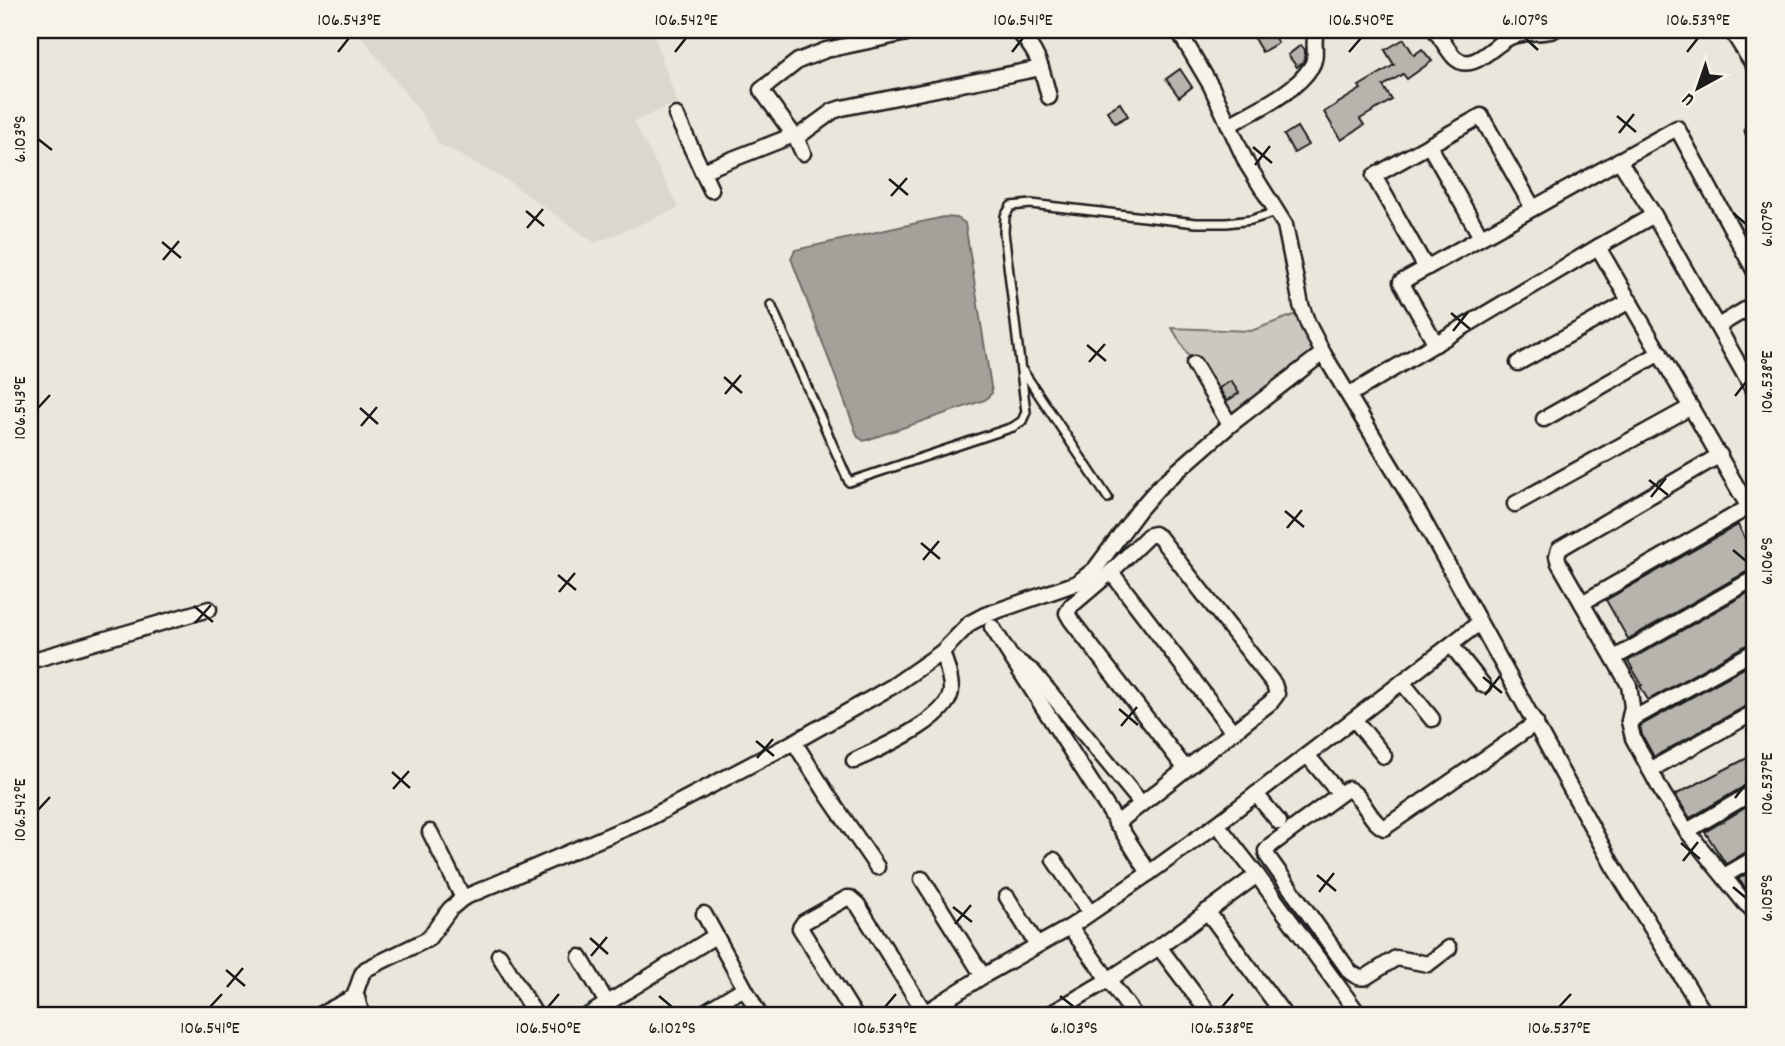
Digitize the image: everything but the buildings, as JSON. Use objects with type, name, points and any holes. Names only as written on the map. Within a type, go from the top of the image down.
[{"type":"street","points":[[803,153],[795,137],[761,90],[797,61],[825,50],[920,30]]},
{"type":"street","points":[[1016,30],[1035,50],[1049,97]]},
{"type":"street","points":[[1178,30],[1212,86],[1247,164],[1285,225],[1301,305],[1323,353],[1420,514],[1612,864],[1706,1016]]},
{"type":"street","points":[[1229,125],[1297,83],[1311,67],[1316,51],[1314,34],[1317,30]]},
{"type":"street","points":[[1435,30],[1454,57],[1467,63],[1475,61],[1511,37],[1554,30]]},
{"type":"street","points":[[1731,30],[1754,66]]},
{"type":"street","points":[[702,171],[795,137],[833,111],[842,108],[1041,68]]},
{"type":"street","points":[[676,115],[711,190]]},
{"type":"street","points":[[1426,268],[1374,176],[1429,145],[1481,116],[1533,208]]},
{"type":"street","points":[[1436,344],[1401,282],[1677,128],[1755,272]]},
{"type":"street","points":[[1429,145],[1481,237]]},
{"type":"street","points":[[1619,160],[1751,376],[1755,393]]},
{"type":"street","points":[[1349,395],[1654,215]]},
{"type":"street","points":[[1583,603],[1752,512],[1598,247]]},
{"type":"street","points":[[1518,362],[1630,301]]},
{"type":"street","points":[[1718,326],[1755,304]]},
{"type":"street","points":[[318,1016],[350,1001],[356,994],[366,969],[428,939],[450,909],[463,898],[647,819],[793,743],[893,686],[942,652],[970,623],[985,615],[1077,583],[1095,569],[1157,488],[1230,425],[1323,353]]},
{"type":"street","points":[[1544,419],[1660,353]]},
{"type":"street","points":[[1194,364],[1230,425]]},
{"type":"street","points":[[1515,504],[1690,407]]},
{"type":"street","points":[[1720,456],[1559,550],[1558,556],[1559,563],[1629,685],[1632,707],[1629,721],[1633,738],[1650,770],[1687,831],[1755,912]]},
{"type":"street","points":[[1116,824],[1277,694],[1275,684],[1160,538],[1154,534],[1148,536],[1070,606],[1067,613],[1185,768]]},
{"type":"street","points":[[1111,572],[1233,732]]},
{"type":"street","points":[[1614,658],[1755,578]]},
{"type":"street","points":[[30,661],[209,609]]},
{"type":"street","points":[[855,1016],[800,928],[804,922],[847,898],[855,901],[923,1015],[983,976],[1070,927],[1149,873],[1479,623]]},
{"type":"street","points":[[992,627],[1149,873]]},
{"type":"street","points":[[1451,645],[1483,685]]},
{"type":"street","points":[[1629,721],[1755,651]]},
{"type":"street","points":[[854,761],[914,730],[938,713],[948,702],[952,690],[942,652]]},
{"type":"street","points":[[1009,656],[1034,672],[1141,803]]},
{"type":"street","points":[[1402,682],[1432,719]]},
{"type":"street","points":[[1650,770],[1755,712]]},
{"type":"street","points":[[1354,719],[1384,756]]},
{"type":"street","points":[[1449,948],[1428,964],[1396,958],[1366,977],[1356,976],[1350,972],[1266,851],[1348,789],[1377,824],[1384,828],[1536,723]]},
{"type":"street","points":[[793,743],[877,867]]},
{"type":"street","points":[[1307,755],[1333,786]]},
{"type":"street","points":[[1687,831],[1755,791]]},
{"type":"street","points":[[1256,794],[1279,822]]},
{"type":"street","points":[[1217,824],[1360,1016]]},
{"type":"street","points":[[429,832],[463,898]]},
{"type":"street","points":[[1724,876],[1755,858]]},
{"type":"street","points":[[1055,860],[1090,913]]},
{"type":"street","points":[[1052,1015],[1159,947],[1257,875]]},
{"type":"street","points":[[922,879],[983,976]]},
{"type":"street","points":[[1007,897],[1037,945]]},
{"type":"street","points":[[1207,911],[1285,1016]]},
{"type":"street","points":[[704,914],[760,1016]]},
{"type":"street","points":[[1070,927],[1135,1016]]},
{"type":"street","points":[[587,1016],[715,936]]},
{"type":"street","points":[[1159,947],[1211,1016]]},
{"type":"street","points":[[499,955],[537,1016]]},
{"type":"street","points":[[580,957],[607,1003]]},
{"type":"street","points":[[698,1016],[744,988]]},
{"type":"street","points":[[356,994],[362,1016]]},
{"type":"street","points":[[946,1000],[957,1016]]},
{"type":"lane","points":[[771,305],[849,482],[1013,427],[1022,421],[1026,412],[1004,232],[1005,216],[1011,206],[1031,204],[1196,223],[1227,223],[1277,212]]},
{"type":"lane","points":[[1021,368],[1108,498]]},
{"type":"shaded area","points":[[356,30],[652,30],[677,102],[634,122],[679,208],[595,243],[508,181],[439,144],[420,112]]},
{"type":"shaded area","points":[[944,217],[957,218],[965,223],[992,393],[985,400],[864,441],[858,437],[791,258],[795,250]]},
{"type":"shaded area","points":[[1299,313],[1323,357],[1231,429],[1172,328],[1251,331]]}]
